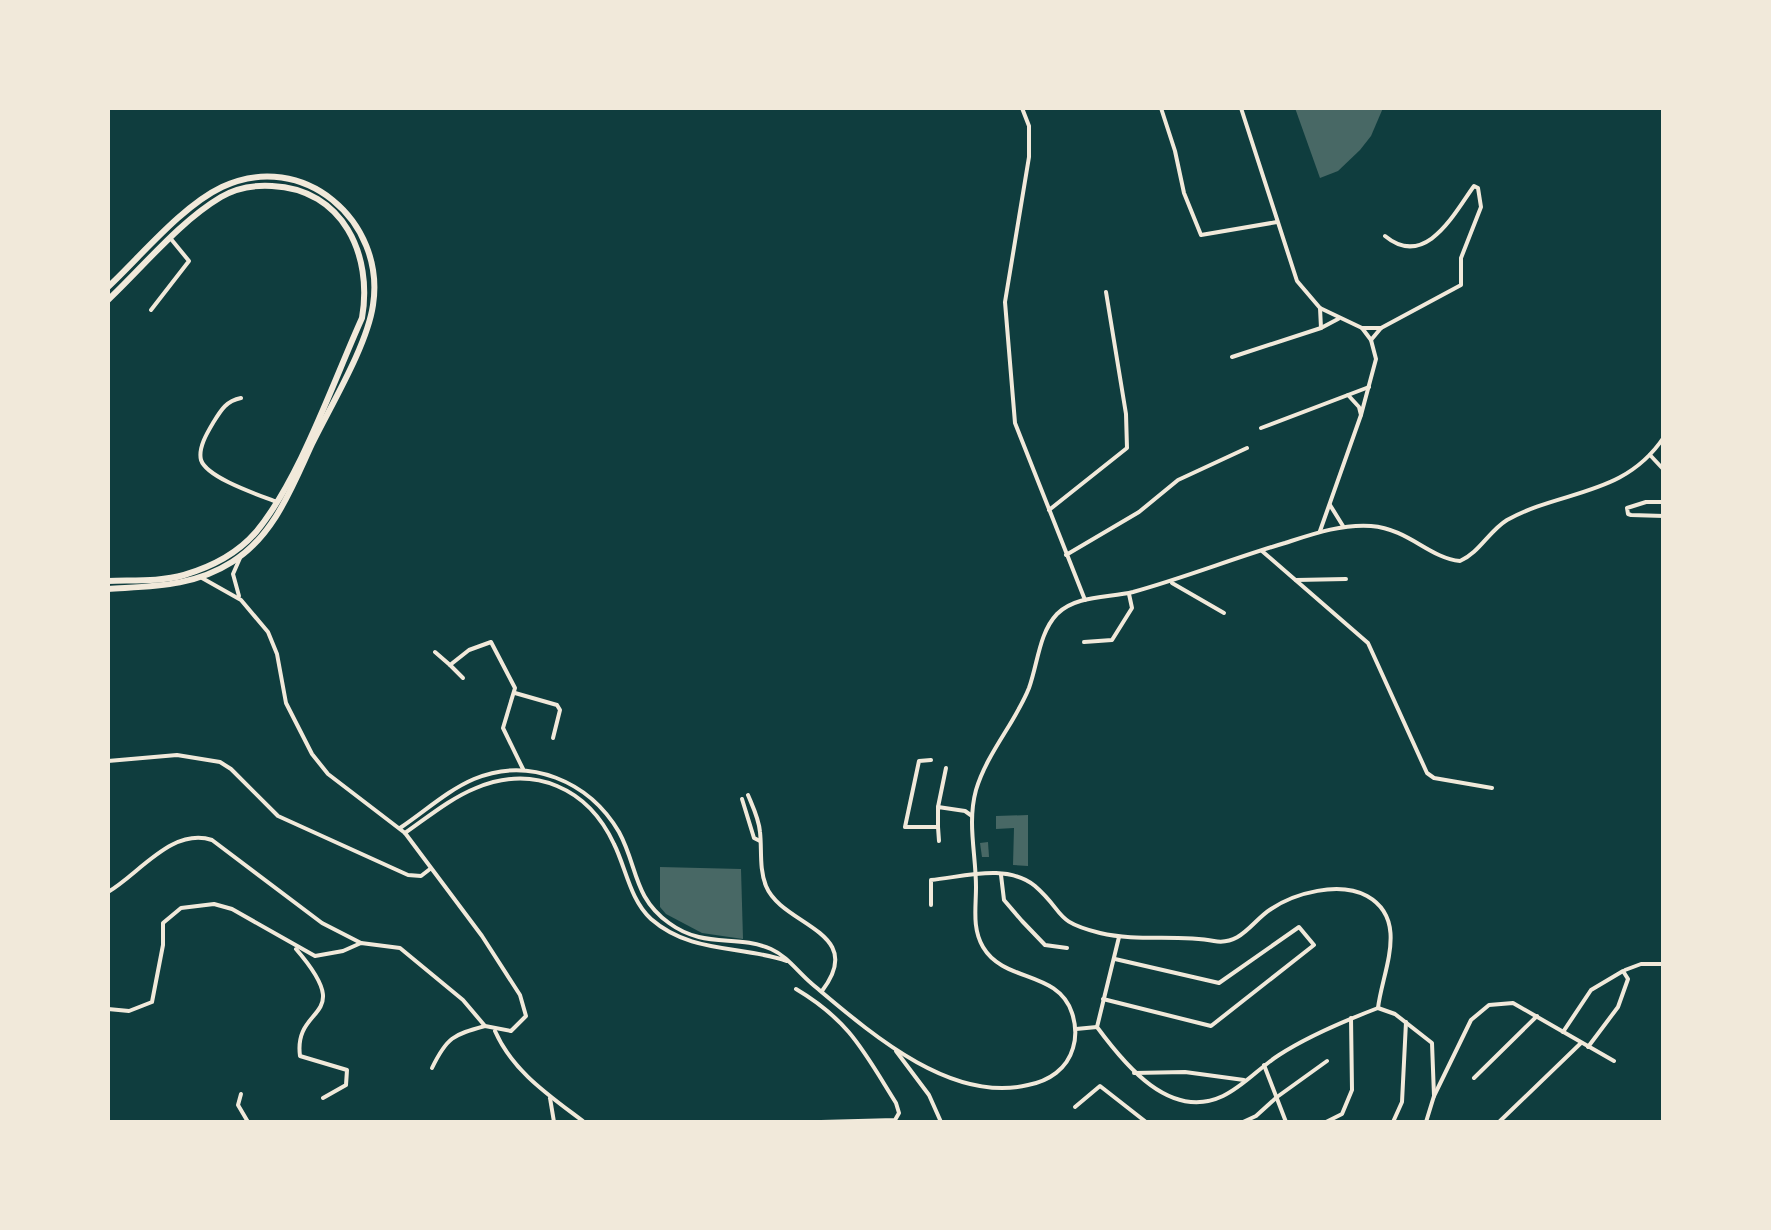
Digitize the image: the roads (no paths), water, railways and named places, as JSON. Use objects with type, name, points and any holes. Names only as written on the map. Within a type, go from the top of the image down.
[{"type":"main road","points":[[108,287],[198,202],[223,187],[246,180],[278,178],[324,191],[347,211],[360,231],[375,274],[368,324],[286,502],[261,538],[241,556],[202,578],[173,585],[108,585]]},
{"type":"main road","points":[[108,300],[224,195],[246,187],[284,186],[316,198],[340,217],[356,244],[364,272],[362,318],[277,502],[254,534],[213,564],[172,578],[108,585]]},
{"type":"street","points":[[1022,108],[1029,126],[1029,156],[1005,302],[1016,423],[1085,600]]},
{"type":"street","points":[[1161,108],[1176,151],[1184,193],[1201,235],[1276,222]]},
{"type":"street","points":[[1242,108],[1297,280],[1320,308],[1362,328],[1381,328]]},
{"type":"street","points":[[1371,340],[1381,328],[1462,285],[1461,258],[1481,207],[1478,188],[1470,190],[1464,206],[1428,240],[1398,246],[1384,236]]},
{"type":"street","points":[[151,310],[188,261],[172,240]]},
{"type":"street","points":[[1048,510],[1127,448],[1126,414],[1106,292]]},
{"type":"street","points":[[1320,308],[1321,328]]},
{"type":"street","points":[[1232,357],[1321,328],[1338,318]]},
{"type":"street","points":[[1319,532],[1361,415],[1376,359],[1371,340],[1362,328]]},
{"type":"street","points":[[1261,428],[1370,387]]},
{"type":"street","points":[[1348,394],[1361,415]]},
{"type":"street","points":[[241,398],[226,404],[213,424],[200,455],[202,462],[216,475],[277,502]]},
{"type":"street","points":[[403,830],[474,779],[523,769],[544,772],[590,798],[619,832],[644,898],[670,924],[692,937],[772,949],[892,1046],[947,1078],[1014,1088],[1044,1081],[1057,1073],[1074,1048],[1076,1029],[1069,1005],[1060,993],[1049,984],[1000,966],[982,947],[975,923],[972,816],[979,782],[1029,686],[1045,631],[1066,606],[1129,593],[1344,526],[1392,528],[1439,554],[1460,560],[1513,517],[1620,480],[1664,438]]},
{"type":"street","points":[[1066,555],[1139,512],[1178,480],[1246,448]]},
{"type":"street","points":[[1650,455],[1664,470]]},
{"type":"street","points":[[1664,502],[1628,508],[1628,514],[1664,516]]},
{"type":"street","points":[[1328,503],[1344,526]]},
{"type":"street","points":[[1260,550],[1368,643],[1428,773],[1434,778],[1492,788]]},
{"type":"street","points":[[241,556],[232,574],[241,600]]},
{"type":"street","points":[[108,892],[178,841],[199,836],[212,840],[322,923],[358,944],[400,948],[463,1000],[485,1026],[511,1031],[526,1016],[525,1006],[482,936],[403,830],[328,774],[312,754],[286,703],[268,632],[241,600],[202,578]]},
{"type":"street","points":[[1296,580],[1346,578]]},
{"type":"street","points":[[1169,581],[1196,600],[1224,612]]},
{"type":"street","points":[[1084,642],[1112,640],[1132,608],[1129,593]]},
{"type":"street","points":[[450,665],[469,650],[491,642],[515,693],[503,728],[523,769]]},
{"type":"street","points":[[435,652],[463,678]]},
{"type":"street","points":[[515,693],[557,705],[560,710],[553,738]]},
{"type":"street","points":[[108,760],[177,755],[220,762],[278,816],[408,875],[421,876],[431,868]]},
{"type":"street","points":[[931,760],[919,762],[904,824],[938,828]]},
{"type":"street","points":[[939,841],[938,807],[946,768]]},
{"type":"street","points":[[403,830],[476,788],[526,776],[560,787],[598,816],[614,843],[637,901],[648,916],[690,943],[792,962]]},
{"type":"street","points":[[560,787],[563,780]]},
{"type":"street","points":[[760,841],[754,838],[745,797],[758,820],[768,890],[783,907],[820,933],[834,953],[834,972],[822,991]]},
{"type":"street","points":[[938,807],[965,811],[972,816]]},
{"type":"street","points":[[750,822],[758,820]]},
{"type":"street","points":[[930,906],[929,881],[975,874],[1001,875],[1033,884],[1066,923],[1120,936],[1230,941],[1240,937],[1268,910],[1303,894],[1356,892],[1377,904],[1390,931],[1392,951],[1378,1008]]},
{"type":"street","points":[[1001,875],[1004,900],[1022,922],[1045,945],[1068,948]]},
{"type":"street","points":[[108,1009],[129,1011],[152,1002],[163,945],[162,922],[181,908],[214,904],[232,909],[316,956],[343,952],[358,944]]},
{"type":"street","points":[[1104,999],[1211,1026],[1313,947],[1302,928],[1296,929],[1219,983],[1114,959]]},
{"type":"street","points":[[1098,1027],[1120,936]]},
{"type":"street","points":[[290,942],[320,979],[324,994],[322,1004],[299,1040],[300,1056],[347,1070],[346,1085],[323,1098]]},
{"type":"street","points":[[1563,1032],[1591,990],[1641,964],[1664,964]]},
{"type":"street","points":[[1588,1048],[1624,993],[1628,979],[1623,971]]},
{"type":"street","points":[[796,989],[818,1002],[865,1049],[899,1114],[894,1120],[821,1122]]},
{"type":"street","points":[[1426,1122],[1434,1096],[1471,1020],[1489,1005],[1512,1003],[1614,1061]]},
{"type":"street","points":[[1098,1027],[1134,1072],[1174,1098],[1199,1102],[1219,1099],[1310,1036],[1378,1008],[1406,1022],[1432,1043],[1434,1096]]},
{"type":"street","points":[[1474,1078],[1537,1016]]},
{"type":"street","points":[[1326,1122],[1342,1114],[1352,1090],[1351,1018]]},
{"type":"street","points":[[1393,1122],[1402,1102],[1406,1022]]},
{"type":"street","points":[[432,1068],[452,1037],[485,1026]]},
{"type":"street","points":[[1076,1029],[1098,1027]]},
{"type":"street","points":[[496,1031],[504,1052],[550,1098],[584,1122]]},
{"type":"street","points":[[1499,1122],[1581,1043]]},
{"type":"street","points":[[892,1046],[929,1095],[941,1122]]},
{"type":"street","points":[[1243,1122],[1326,1061]]},
{"type":"street","points":[[1264,1065],[1286,1122]]},
{"type":"street","points":[[1134,1072],[1185,1072],[1247,1080]]},
{"type":"street","points":[[1076,1107],[1100,1086],[1146,1122]]},
{"type":"street","points":[[241,1094],[238,1105],[248,1122]]},
{"type":"street","points":[[550,1098],[554,1122]]}]
